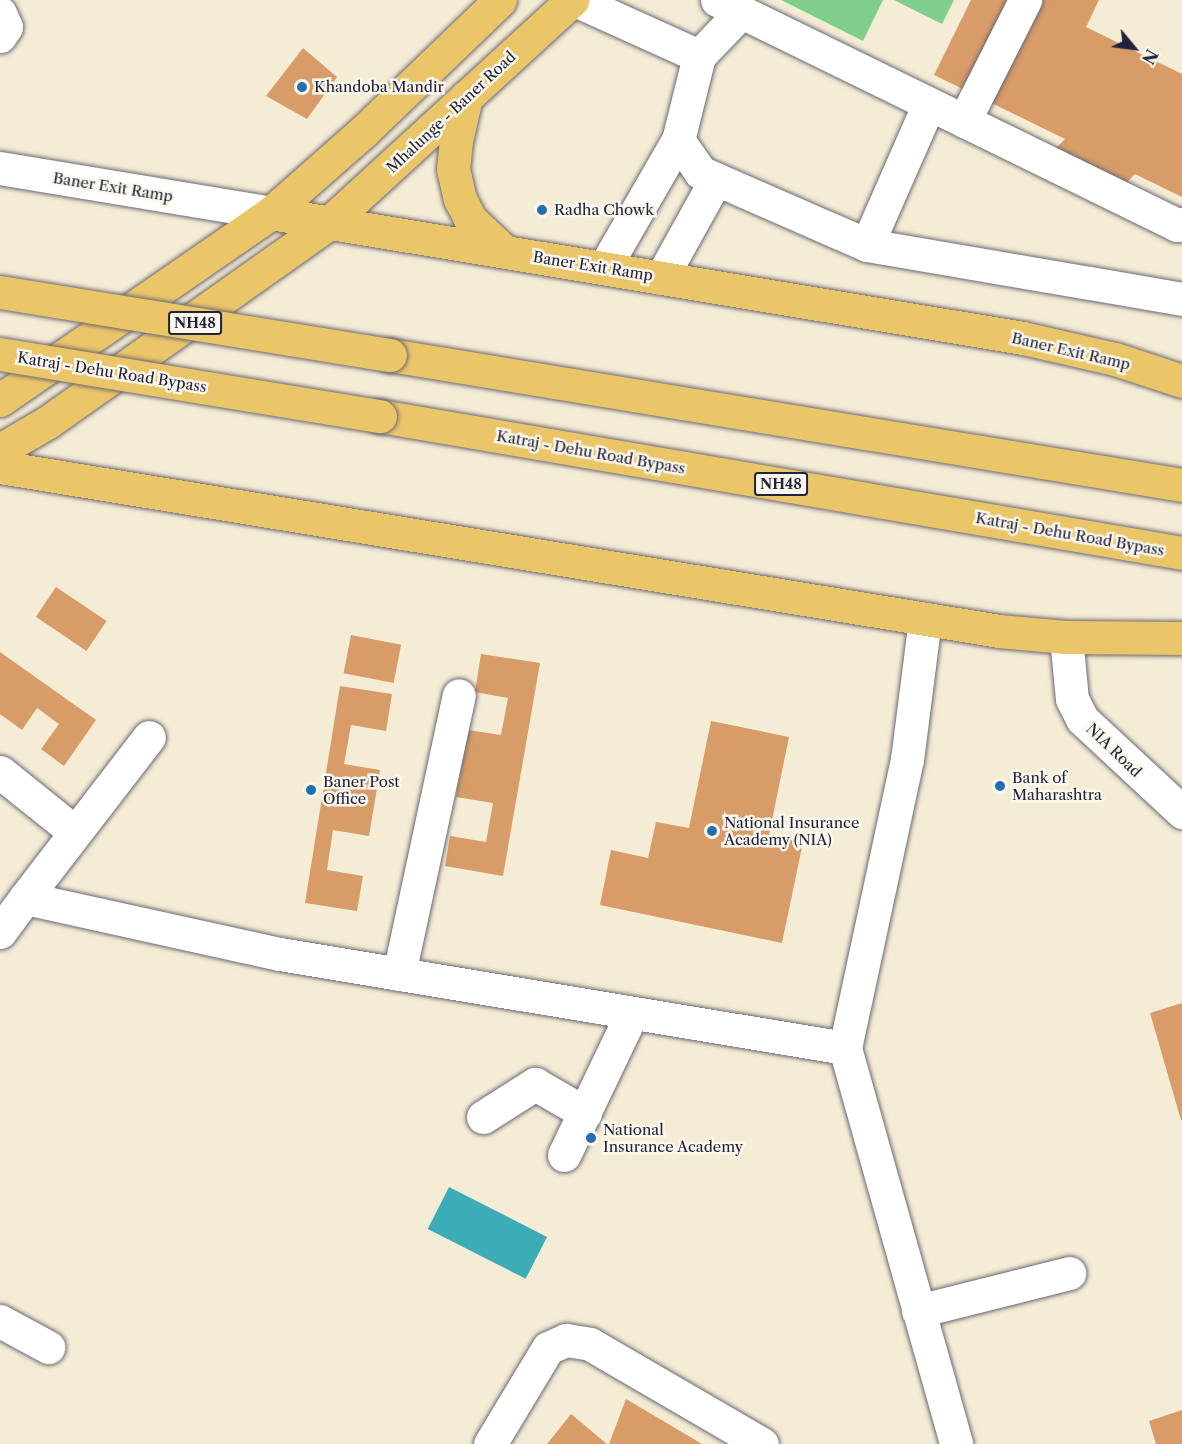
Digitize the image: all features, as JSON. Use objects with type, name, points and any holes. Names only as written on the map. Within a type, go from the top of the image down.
[{"type":"main road","points":[[0,400],[271,213],[363,132],[500,0]]},
{"type":"main road","name":"Mhalunge - Baner Road","points":[[0,450],[48,422],[329,222],[574,0]]},
{"type":"main road","points":[[466,97],[456,141],[453,169],[460,199],[470,219],[504,252]]},
{"type":"main road","name":"Baner Exit Ramp","points":[[271,213],[1023,338],[1115,360],[1182,381]]},
{"type":"main road","name":"NH48","points":[[0,292],[1182,485]]},
{"type":"main road","name":"Katraj - Dehu Road Bypass","points":[[0,354],[380,416],[1182,553]]},
{"type":"main road","points":[[0,467],[999,631],[1066,637],[1182,638]]},
{"type":"street","points":[[574,0],[699,56]]},
{"type":"street","points":[[964,121],[1025,0]]},
{"type":"street","points":[[603,268],[678,140],[699,56],[729,6],[1177,225],[1182,224]]},
{"type":"street","points":[[0,13],[6,27],[0,36]]},
{"type":"street","points":[[867,245],[929,104]]},
{"type":"street","points":[[678,140],[700,172],[867,245],[1182,299]]},
{"type":"street","name":"Baner Exit Ramp","points":[[0,168],[271,213]]},
{"type":"street","points":[[661,278],[716,179]]},
{"type":"street","points":[[925,619],[907,759],[845,1048],[956,1444]]},
{"type":"street","name":"NIA Road","points":[[1066,637],[1072,699],[1082,719],[1182,812]]},
{"type":"street","points":[[399,974],[459,695]]},
{"type":"street","points":[[0,932],[149,737]]},
{"type":"street","points":[[0,772],[75,832]]},
{"type":"street","points":[[25,898],[279,954],[845,1048]]},
{"type":"street","points":[[564,1155],[632,1013]]},
{"type":"street","points":[[483,1117],[535,1084],[585,1113]]},
{"type":"street","points":[[918,1311],[1069,1273]]},
{"type":"street","points":[[0,1321],[48,1347]]},
{"type":"street","points":[[490,1444],[548,1348],[566,1340],[590,1344],[762,1444]]},
{"type":"green space","points":[[781,0],[883,0],[863,41]]},
{"type":"green space","points":[[894,0],[954,0],[942,24]]},
{"type":"water","points":[[449,1187],[547,1237],[526,1279],[428,1229]]},
{"type":"building","points":[[971,0],[1099,0],[1086,27],[1182,74],[1182,197],[1135,174],[1105,205],[1035,170],[1065,139],[934,75]]},
{"type":"building","name":"Khandoba Mandir","points":[[303,48],[337,77],[307,119],[266,96]]},
{"type":"building","points":[[56,587],[107,621],[86,651],[36,617]]},
{"type":"building","points":[[351,635],[401,645],[394,683],[344,673]]},
{"type":"building","points":[[0,652],[96,720],[64,766],[41,749],[59,724],[37,708],[22,730],[0,714]]},
{"type":"building","points":[[481,654],[540,663],[503,876],[445,866],[450,836],[486,842],[493,803],[456,797],[468,730],[501,735],[508,698],[475,692]]},
{"type":"building","points":[[340,686],[392,694],[386,731],[351,725],[344,764],[380,770],[369,836],[333,830],[327,870],[363,876],[357,911],[305,903]]},
{"type":"building","name":"National Insurance Academy (NIA)","points":[[711,721],[789,737],[769,835],[803,842],[782,943],[600,905],[611,850],[648,858],[656,822],[689,828]]},
{"type":"building","points":[[1182,1003],[1182,1120],[1181,1120],[1150,1013]]},
{"type":"building","points":[[626,1399],[702,1444],[609,1444]]},
{"type":"building","points":[[1182,1410],[1182,1444],[1156,1444],[1149,1421]]},
{"type":"building","points":[[571,1414],[607,1444],[547,1444]]},
{"type":"place","name":"Khandoba Mandir","points":[[302,87]]},
{"type":"place","name":"Radha Chowk","points":[[542,210]]},
{"type":"place","name":"Bank of Maharashtra","points":[[1000,786]]},
{"type":"place","name":"Baner Post Office","points":[[311,790]]},
{"type":"place","name":"National Insurance Academy (NIA)","points":[[712,831]]},
{"type":"place","name":"National Insurance Academy","points":[[591,1138]]}]
